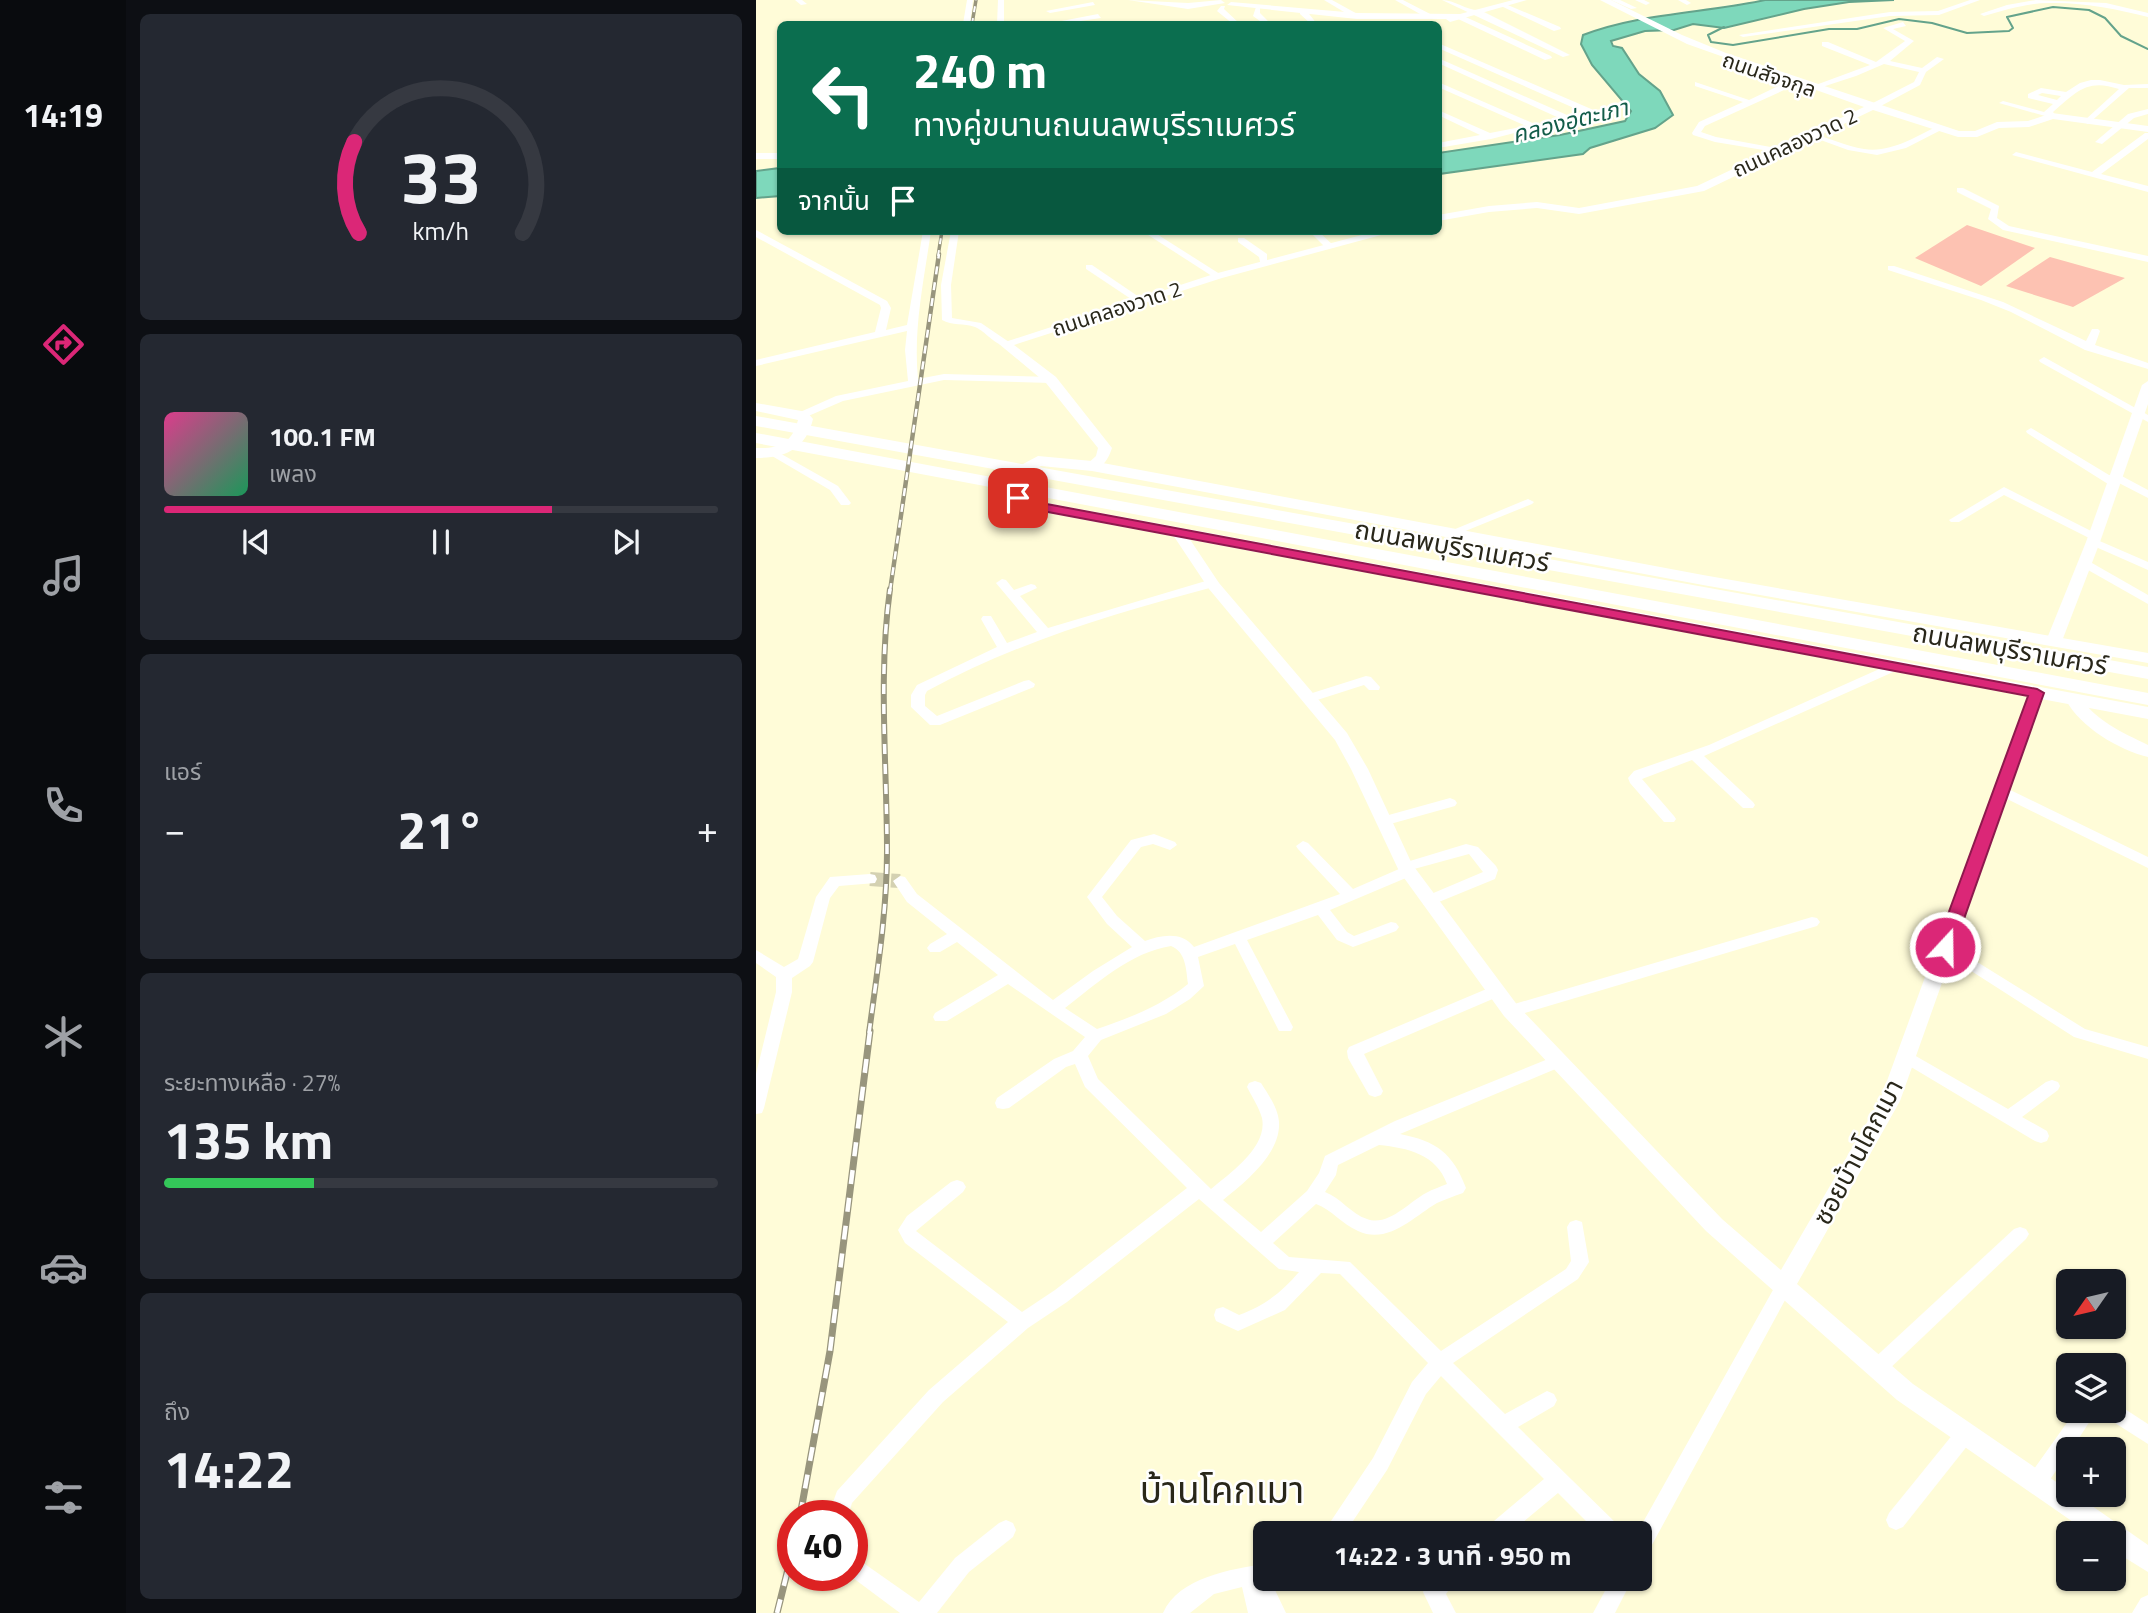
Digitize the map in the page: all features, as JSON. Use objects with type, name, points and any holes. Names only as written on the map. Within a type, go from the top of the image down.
[{"type":"main road","points":[[756,407],[802,415],[806,419],[804,435],[790,449],[776,454],[756,453]]},
{"type":"main road","name":"ถนนลพบุรีราเมศวร์","points":[[756,421],[2148,673]]},
{"type":"main road","name":"ถนนลพบุรีราเมศวร์","points":[[756,438],[1180,525],[1545,586],[2148,699]]},
{"type":"main road","points":[[2148,658],[1703,580],[1454,531],[1092,466],[1038,461],[1015,474],[1011,491],[1032,506],[1180,525],[2148,713]]},
{"type":"main road","points":[[1551,564],[1703,580]]},
{"type":"main road","points":[[1545,586],[1716,631]]},
{"type":"street","points":[[966,21],[970,0]]},
{"type":"street","points":[[1001,0],[1001,21]]},
{"type":"street","points":[[1132,0],[1202,5],[1254,5],[1303,12],[1429,21],[1514,1],[1558,29]]},
{"type":"street","points":[[1234,21],[1220,9],[1242,0]]},
{"type":"street","points":[[1327,0],[1357,16]]},
{"type":"street","points":[[1398,0],[1429,21]]},
{"type":"street","points":[[1445,0],[1566,55]]},
{"type":"street","name":"ถนนสัจจกุล","points":[[1594,0],[1634,13]]},
{"type":"street","name":"ถนนสัจจกุล","points":[[1604,0],[1634,13],[1673,38],[1790,84],[1862,106],[1874,106]]},
{"type":"street","points":[[1614,0],[1634,13]]},
{"type":"street","points":[[1743,35],[1890,14],[1939,13],[1977,0]]},
{"type":"street","points":[[1994,0],[2009,6]]},
{"type":"street","points":[[1984,14],[2009,6],[2043,1],[2109,5],[2148,15]]},
{"type":"street","points":[[1050,11],[1095,2],[1102,21]]},
{"type":"street","points":[[1254,5],[1256,14],[1264,21]]},
{"type":"street","points":[[1303,12],[1311,21]]},
{"type":"street","points":[[1068,21],[1098,16]]},
{"type":"street","points":[[1459,16],[1548,58]]},
{"type":"street","points":[[1816,88],[1880,63],[1909,43],[1887,30],[1903,24]]},
{"type":"street","name":"ถนนสัจจกุล","points":[[1673,38],[1874,106]]},
{"type":"street","points":[[1825,44],[1880,63],[1923,71]]},
{"type":"street","points":[[1442,47],[1602,117]]},
{"type":"street","points":[[1874,106],[1917,83],[1923,71],[1940,59]]},
{"type":"street","points":[[1442,62],[1573,121]]},
{"type":"street","points":[[2052,116],[2048,112],[2068,94],[2089,81],[2125,88]]},
{"type":"street","points":[[1698,84],[1749,102]]},
{"type":"street","points":[[1778,151],[1754,143],[1708,139],[1696,133],[1702,124],[1790,84]]},
{"type":"street","points":[[2088,122],[2125,88],[2132,85],[2148,86]]},
{"type":"street","points":[[1442,86],[1534,127],[1442,145]]},
{"type":"street","points":[[2059,103],[2031,96],[2041,90],[2068,94]]},
{"type":"street","points":[[2003,103],[2052,116]]},
{"type":"street","name":"ถนนคลองวาด 2","points":[[1442,217],[1489,209],[1537,205],[1579,211],[1700,189],[1874,106],[1958,134],[1977,134],[1997,125],[2029,124],[2052,116],[2148,129]]},
{"type":"street","points":[[2099,142],[2130,116],[2148,111]]},
{"type":"street","points":[[1442,114],[1491,136]]},
{"type":"street","points":[[1442,125],[1461,122]]},
{"type":"street","points":[[1811,135],[1872,155],[1903,147],[1941,128]]},
{"type":"street","points":[[2094,175],[2148,135]]},
{"type":"street","points":[[2016,155],[2148,189]]},
{"type":"street","points":[[756,156],[777,156]]},
{"type":"street","points":[[1960,190],[1996,208],[1992,219],[2006,228],[2148,259]]},
{"type":"street","points":[[756,233],[884,303],[886,309],[880,334]]},
{"type":"street","points":[[913,382],[910,350],[912,327],[926,235]]},
{"type":"street","points":[[954,235],[946,285],[947,320],[978,325],[1006,344]]},
{"type":"street","points":[[1152,235],[1218,276]]},
{"type":"street","points":[[1317,235],[1330,247]]},
{"type":"street","name":"ถนนคลองวาด 2","points":[[1006,344],[1218,276],[1375,235]]},
{"type":"street","points":[[1241,240],[1266,258],[1264,264]]},
{"type":"street","points":[[1089,267],[1140,301]]},
{"type":"street","points":[[1891,268],[1978,295],[2117,360],[2148,366]]},
{"type":"street","points":[[756,363],[912,327]]},
{"type":"street","points":[[2089,348],[2095,331]]},
{"type":"street","name":"ถนนคลองวาด 2","points":[[1006,344],[1051,380],[1105,449],[1102,458],[1092,466]]},
{"type":"street","points":[[2044,360],[2143,416]]},
{"type":"street","points":[[802,415],[840,398],[944,377],[1051,380]]},
{"type":"street","points":[[2054,640],[2085,563],[2113,479],[2143,416],[2148,385]]},
{"type":"street","points":[[2031,431],[2113,479],[2148,495]]},
{"type":"street","points":[[776,454],[834,488],[845,503]]},
{"type":"street","points":[[1955,520],[2004,490],[2148,566]]},
{"type":"street","points":[[1454,531],[1528,502]]},
{"type":"street","points":[[1180,525],[1213,583],[1311,698],[1342,739],[1366,778],[1406,869],[1511,1011],[1714,1225],[1905,1392],[2092,1521]]},
{"type":"street","points":[[2085,563],[2148,600]]},
{"type":"street","points":[[1002,583],[1046,634]]},
{"type":"street","points":[[1029,684],[935,722],[918,706],[918,695],[922,688],[1005,650],[1046,634],[1213,583]]},
{"type":"street","points":[[1012,595],[1031,587]]},
{"type":"street","points":[[987,619],[1005,650]]},
{"type":"street","points":[[1670,819],[1635,778],[1646,771],[1694,755],[1848,690],[1895,666]]},
{"type":"street","points":[[1311,698],[1366,680],[1374,687]]},
{"type":"street","name":"ซอยบ้านโคกเมา","points":[[1652,1525],[1890,1101],[2037,693]]},
{"type":"street","points":[[2074,700],[2076,708],[2095,722],[2148,752]]},
{"type":"street","points":[[1694,755],[1748,805]]},
{"type":"street","points":[[2002,792],[2148,863]]},
{"type":"street","points":[[1383,821],[1450,803]]},
{"type":"street","points":[[1142,947],[1112,920],[1094,897],[1136,843],[1154,839],[1170,845]]},
{"type":"street","points":[[1303,846],[1351,897]]},
{"type":"street","points":[[1190,954],[1351,897],[1406,869],[1466,849],[1472,850],[1490,870],[1490,875],[1479,882],[1429,901]]},
{"type":"street","points":[[784,975],[805,962],[823,897],[835,881],[870,879]]},
{"type":"street","points":[[900,881],[912,898],[1009,976],[1095,1036]]},
{"type":"street","points":[[1321,908],[1342,936],[1353,942],[1391,927]]},
{"type":"street","points":[[1511,1011],[1812,922]]},
{"type":"street","points":[[935,948],[958,935]]},
{"type":"street","points":[[1240,938],[1285,1027]]},
{"type":"street","points":[[1003,1103],[1060,1063],[1079,1055],[1095,1036],[1137,1022],[1175,1004],[1196,986],[1190,954],[1177,940],[1165,939],[1142,947],[1054,1008]]},
{"type":"street","points":[[1945,947],[2080,1033],[2148,1053]]},
{"type":"street","points":[[756,955],[784,975]]},
{"type":"street","points":[[757,1103],[761,1068],[784,992],[784,975]]},
{"type":"street","points":[[941,1017],[1009,976]]},
{"type":"street","points":[[1375,1091],[1356,1058],[1355,1051],[1496,991]]},
{"type":"street","points":[[1079,1055],[1091,1083],[1205,1194],[1284,1264],[1344,1268],[1600,1521]]},
{"type":"street","points":[[1907,1057],[2041,1136]]},
{"type":"street","points":[[1261,1244],[1313,1196],[1327,1175],[1331,1161],[1376,1138],[1559,1061]]},
{"type":"street","points":[[2009,1117],[2052,1086]]},
{"type":"street","points":[[843,1500],[936,1396],[1021,1322],[1205,1194],[1240,1175],[1266,1139],[1271,1125],[1269,1112],[1255,1087]]},
{"type":"street","points":[[1313,1196],[1324,1197],[1357,1224],[1371,1230],[1390,1226],[1432,1198],[1457,1188],[1455,1179],[1432,1150],[1411,1141],[1376,1138]]},
{"type":"street","points":[[957,1187],[913,1221],[907,1230],[911,1237],[1021,1322]]},
{"type":"street","points":[[1341,1521],[1380,1464],[1419,1388],[1441,1361],[1572,1274],[1580,1262],[1576,1227]]},
{"type":"street","points":[[1877,1368],[2020,1234]]},
{"type":"street","points":[[1223,1315],[1238,1323],[1264,1313],[1286,1300],[1300,1281],[1316,1267]]},
{"type":"street","points":[[1504,1425],[1547,1400]]},
{"type":"street","points":[[2126,1420],[2148,1435]]},
{"type":"street","points":[[2036,1483],[2079,1423]]},
{"type":"street","points":[[1896,1520],[1965,1434]]},
{"type":"street","points":[[1508,1521],[1559,1479]]},
{"type":"street","points":[[925,1613],[962,1565],[1006,1531]]},
{"type":"street","points":[[2126,1544],[2148,1560]]},
{"type":"street","points":[[1174,1613],[1203,1587],[1218,1580],[1253,1577]]},
{"type":"street","points":[[868,1578],[917,1613]]},
{"type":"street","points":[[1260,1611],[1265,1591]]},
{"type":"street","points":[[1434,1591],[1445,1613]]},
{"type":"street","points":[[1604,1613],[1616,1591]]},
{"type":"street","points":[[2143,1613],[2148,1605]]},
{"type":"shaded area","points":[[1967,225],[2035,248],[1981,286],[1915,258]]},
{"type":"shaded area","points":[[2050,257],[2125,278],[2073,307],[2006,286]]},
{"type":"water","points":[[1765,0],[1894,0],[1849,2],[1804,9],[1724,28],[1693,24],[1674,30],[1645,31],[1611,41],[1613,46],[1622,48],[1639,74],[1660,91],[1673,115],[1655,128],[1590,148],[1583,154],[1442,174],[1442,152],[1560,135],[1625,121],[1631,111],[1592,65],[1581,44],[1583,35],[1627,22]]},
{"type":"water","points":[[777,168],[777,196],[756,198],[756,171]]},
{"type":"waterway","points":[[1724,27],[1708,35],[1711,42],[1733,45],[1829,29],[1857,29],[1899,19],[1932,23],[1967,33],[2009,31],[2013,28],[2007,17],[2053,7],[2089,10],[2105,18],[2121,36],[2148,49]]},
{"type":"tunnel","points":[[870,879],[900,881]]},
{"type":"railway","points":[[972,21],[976,0]]},
{"type":"railway","points":[[938,256],[941,235]]},
{"type":"railway","points":[[890,591],[939,254]]},
{"type":"railway","points":[[869,1033],[887,874],[884,654],[890,589]]},
{"type":"railway","points":[[803,1500],[830,1351],[870,1031]]},
{"type":"railway","points":[[777,1613],[782,1591]]},
{"type":"district","name":"บ้านโคกเมา","points":[[1222,1490]]},
{"type":"route","points":[[1018,498],[1032,506],[1716,631],[2037,693],[1945,947]]},
{"type":"water label","name":"คลองอุ่ตะเภา","points":[[1570,121]]}]
